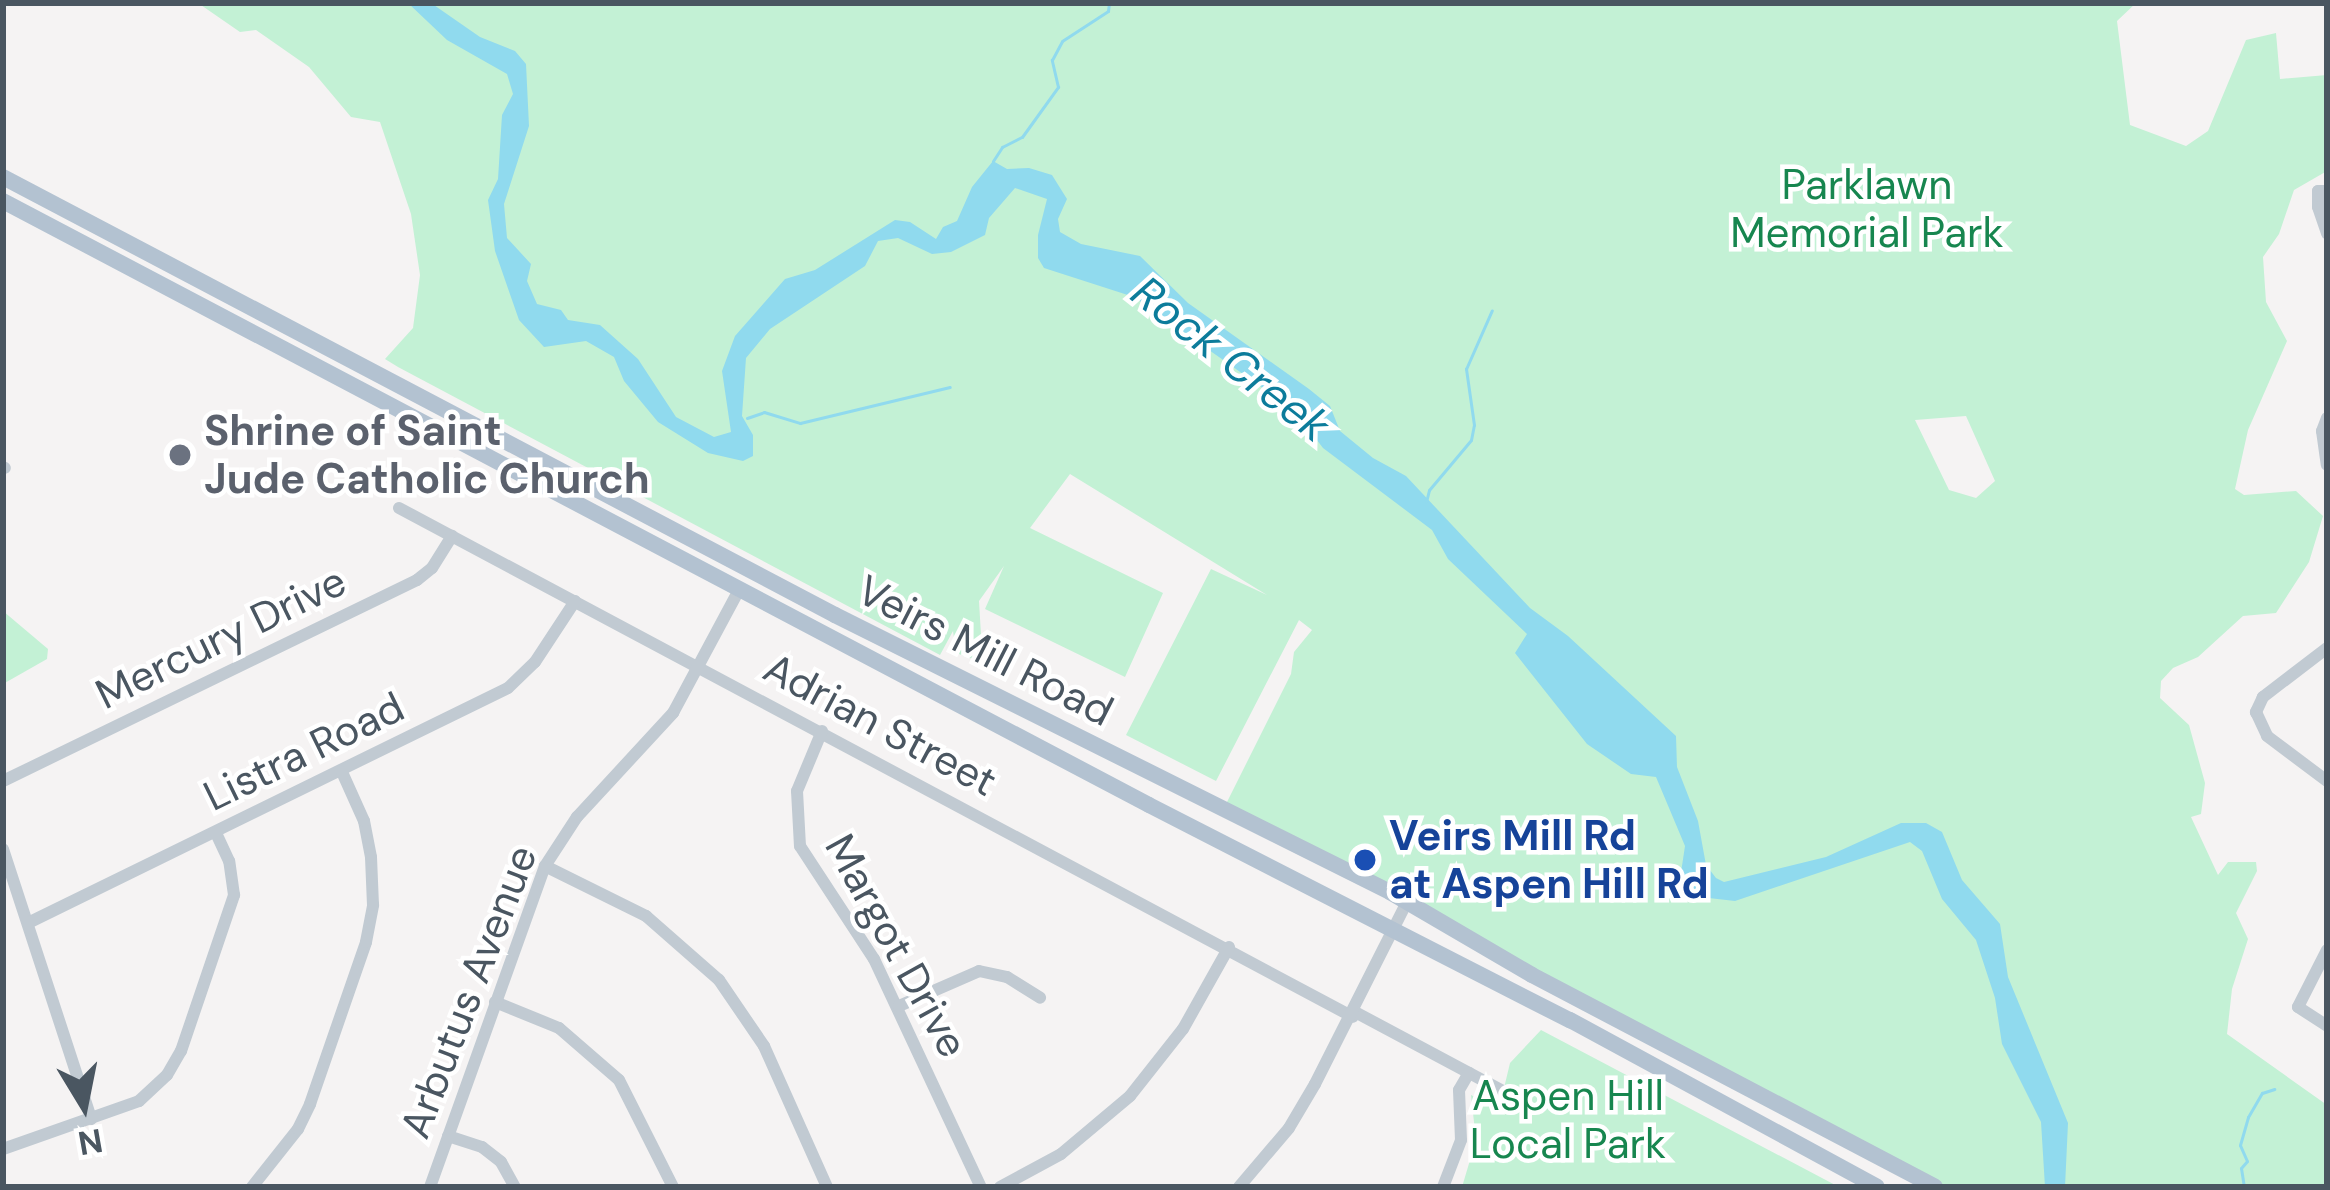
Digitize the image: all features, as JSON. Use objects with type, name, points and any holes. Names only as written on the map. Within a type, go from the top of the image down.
[{"type":"main road","name":"Veirs Mill Road","points":[[3,177],[694,540],[1407,902],[1532,975],[1935,1187]]},
{"type":"main road","points":[[21,210],[30,190]]},
{"type":"main road","name":"Veirs Mill Road","points":[[3,201],[1393,932],[1570,1020],[1877,1187]]},
{"type":"main road","points":[[461,441],[470,422]]},
{"type":"main road","points":[[682,560],[694,540]]},
{"type":"street","points":[[2327,191],[2318,191],[2318,207],[2327,233]]},
{"type":"street","points":[[2327,418],[2322,431],[2327,465]]},
{"type":"street","name":"Adrian Street","points":[[400,508],[1507,1094]]},
{"type":"street","name":"Mercury Drive","points":[[3,781],[416,580],[432,568],[452,536]]},
{"type":"street","name":"Arbutus Avenue","points":[[430,1187],[545,866],[577,818],[673,713],[739,590]]},
{"type":"street","name":"Listra Road","points":[[28,923],[508,688],[535,662],[575,601]]},
{"type":"street","points":[[2327,648],[2263,697],[2256,712],[2266,736],[2327,781]]},
{"type":"street","name":"Margot Drive","points":[[822,731],[797,790],[800,846],[899,1006],[981,1187]]},
{"type":"street","points":[[252,1187],[298,1129],[310,1104],[366,942],[373,905],[371,857],[364,820],[342,772]]},
{"type":"street","points":[[3,1149],[139,1101],[167,1075],[182,1051],[234,895],[229,860],[216,832]]},
{"type":"street","points":[[3,849],[92,1119]]},
{"type":"street","points":[[545,866],[646,916],[718,980],[764,1046],[827,1187]]},
{"type":"street","points":[[1239,1187],[1289,1128],[1355,1013],[1407,902]]},
{"type":"street","points":[[1000,1187],[1061,1154],[1130,1096],[1183,1029],[1229,946]]},
{"type":"street","points":[[2327,950],[2319,957],[2298,1007],[2327,1026]]},
{"type":"street","points":[[899,1006],[979,971],[1006,977],[1040,998]]},
{"type":"street","points":[[495,1002],[559,1028],[619,1080],[673,1187]]},
{"type":"street","points":[[1443,1187],[1461,1139],[1459,1090],[1469,1073]]},
{"type":"street","points":[[448,1136],[482,1148],[501,1162],[515,1187]]},
{"type":"green space","name":"Parklawn Memorial Park","points":[[198,3],[2136,3],[2117,21],[2130,125],[2186,146],[2208,131],[2246,40],[2276,33],[2280,79],[2327,75],[2327,171],[2294,190],[2279,234],[2263,257],[2266,302],[2287,341],[2248,430],[2235,489],[2244,495],[2296,491],[2323,516],[2309,562],[2276,613],[2243,616],[2198,657],[2173,668],[2161,681],[2160,698],[2189,725],[2205,783],[2201,814],[2191,817],[2218,875],[2228,862],[2256,862],[2257,871],[2236,913],[2248,939],[2232,989],[2227,1034],[2327,1105],[2327,1187],[1948,1187],[1225,806],[1291,674],[1294,652],[1312,630],[1299,620],[1216,781],[1126,735],[1211,569],[1267,595],[1070,474],[1030,528],[1163,593],[1125,677],[985,609],[1004,566],[979,601],[981,635],[973,659],[956,653],[953,631],[940,655],[398,367],[385,359],[413,328],[420,275],[411,214],[380,122],[351,117],[309,67],[256,30],[240,32]],"holes":[[[1966,416],[1995,481],[1976,498],[1949,490],[1915,420]]]},
{"type":"green space","points":[[3,611],[48,649],[47,659],[3,684]]},
{"type":"green space","name":"Aspen Hill Local Park","points":[[1541,1030],[1839,1187],[1462,1187],[1476,1140],[1471,1095],[1499,1109],[1510,1063]]},
{"type":"water","name":"Rock Creek","points":[[408,3],[431,3],[480,37],[515,51],[526,64],[529,126],[504,204],[507,238],[531,264],[527,281],[537,304],[561,310],[568,320],[600,325],[638,359],[676,417],[714,437],[731,432],[722,371],[735,336],[785,279],[815,270],[895,220],[910,222],[936,239],[943,227],[957,221],[972,187],[993,161],[1007,169],[1029,168],[1052,175],[1067,199],[1058,219],[1060,232],[1081,244],[1140,256],[1188,303],[1330,406],[1340,431],[1373,458],[1406,476],[1530,608],[1568,636],[1676,736],[1677,767],[1698,821],[1706,865],[1716,878],[1724,882],[1826,857],[1901,823],[1926,823],[1942,832],[1962,880],[2000,924],[2008,977],[2068,1123],[2065,1187],[2045,1187],[2041,1122],[2002,1044],[1995,998],[1976,940],[1942,899],[1922,851],[1910,842],[1735,901],[1700,897],[1680,879],[1685,846],[1656,777],[1631,774],[1587,744],[1515,653],[1527,634],[1448,559],[1432,530],[1323,448],[1294,410],[1134,297],[1044,268],[1038,258],[1038,235],[1047,199],[1015,188],[989,218],[985,235],[951,252],[932,254],[898,238],[878,241],[865,266],[770,329],[746,358],[742,416],[753,435],[753,456],[743,461],[708,453],[658,422],[624,381],[614,357],[586,341],[544,347],[519,320],[495,251],[488,200],[498,179],[502,115],[513,94],[507,74],[447,40]]},
{"type":"waterway","points":[[993,161],[1002,147],[1022,137],[1058,87],[1052,60],[1062,41],[1108,11],[1109,3]]},
{"type":"waterway","points":[[1426,502],[1429,490],[1471,440],[1474,425],[1466,369],[1492,310]]},
{"type":"waterway","points":[[747,418],[764,412],[800,423],[950,387]]},
{"type":"waterway","points":[[2244,1187],[2241,1168],[2247,1161],[2240,1145],[2248,1117],[2262,1093],[2274,1089]]},
{"type":"place","name":"Shrine of Saint Jude Catholic Church","points":[[180,455]]},
{"type":"place","name":"Veirs Mill Rd at Aspen Hill Rd","points":[[1365,860]]}]
